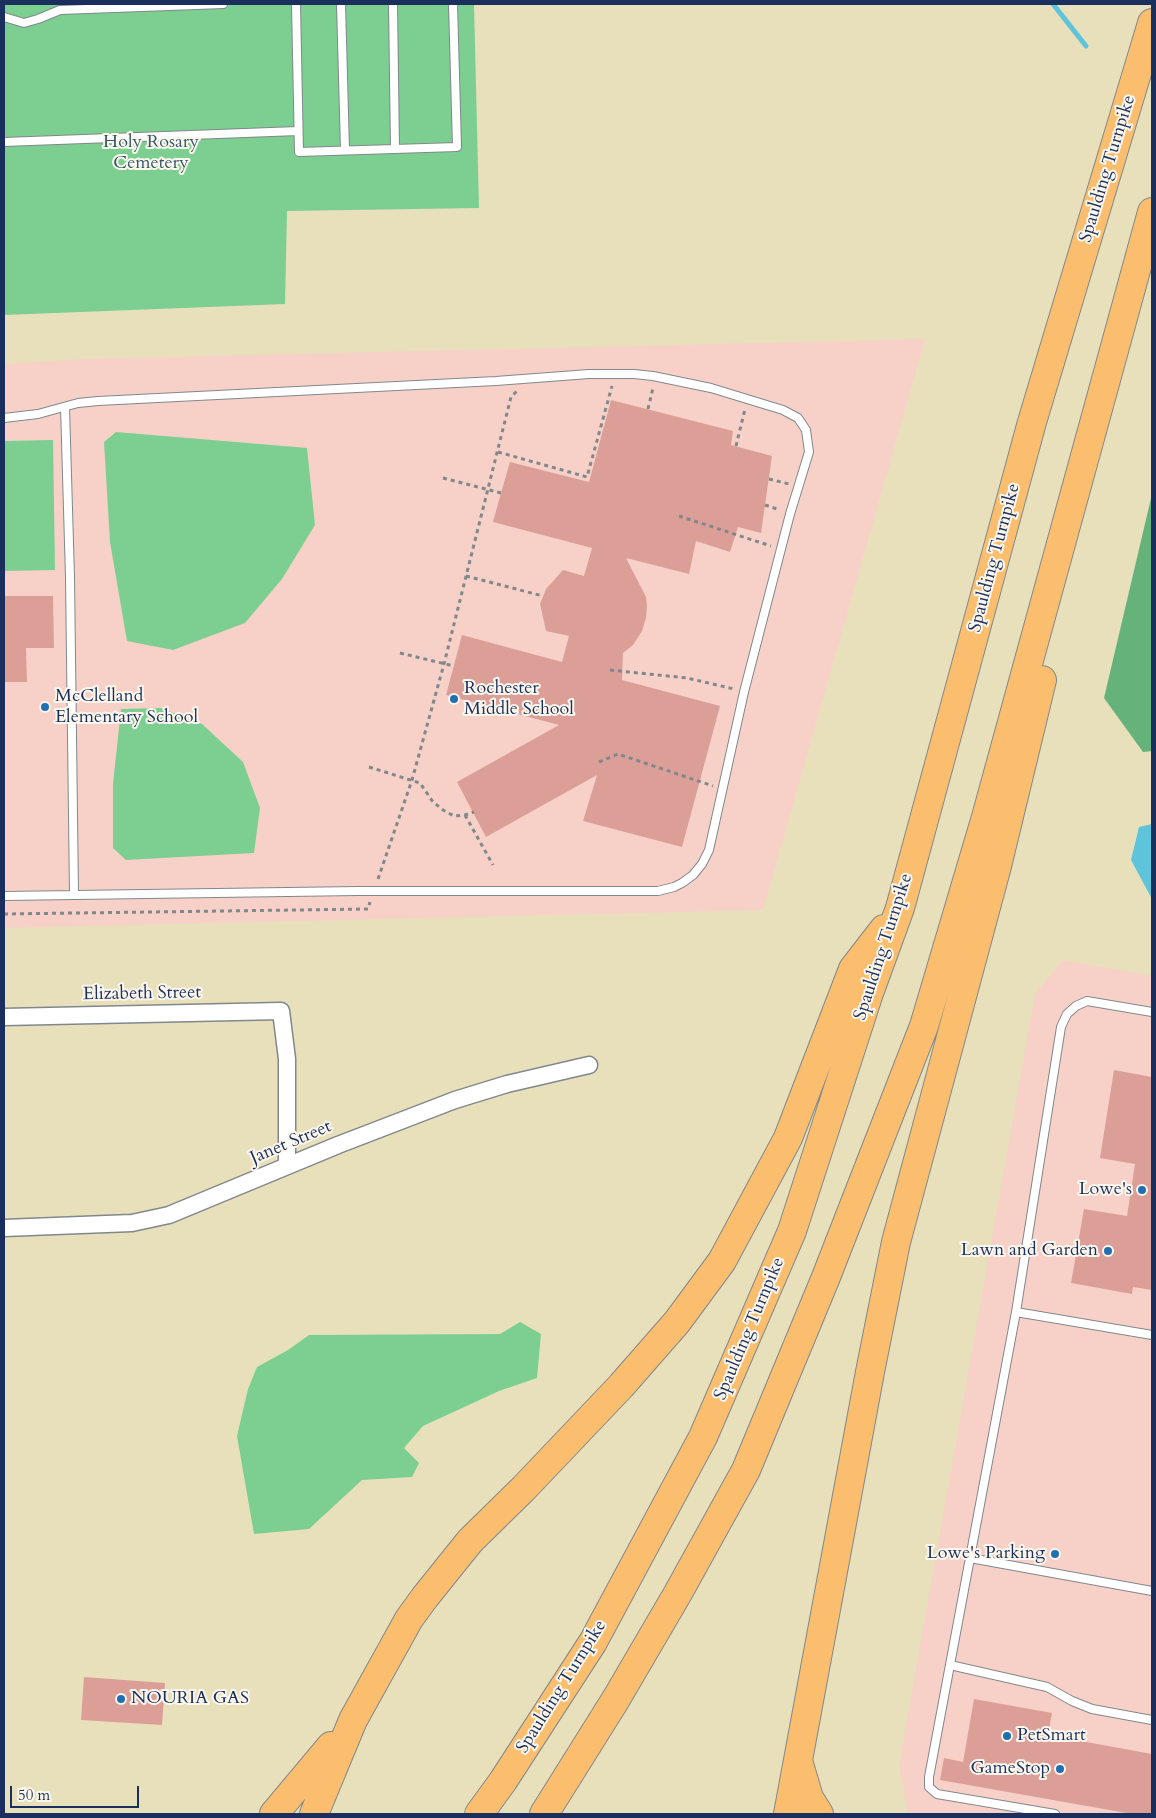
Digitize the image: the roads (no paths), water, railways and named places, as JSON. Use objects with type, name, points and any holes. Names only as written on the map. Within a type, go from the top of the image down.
[{"type":"highway","name":"Spaulding Turnpike","points":[[479,1814],[508,1773],[593,1642],[703,1437],[792,1231],[869,992],[900,908],[1032,422],[1152,23]]},
{"type":"highway","points":[[544,1814],[616,1699],[746,1470],[830,1268],[924,1026],[986,817],[1152,212]]},
{"type":"highway","points":[[788,1814],[890,1272],[910,1187],[997,866],[1047,660],[1063,532]]},
{"type":"highway","points":[[314,1814],[353,1720],[409,1619],[470,1541],[524,1488],[621,1386],[677,1322],[722,1260],[788,1138],[853,969],[900,908]]},
{"type":"highway","points":[[274,1814],[353,1720]]},
{"type":"highway","points":[[798,1760],[809,1798],[820,1814]]},
{"type":"street","name":"Elizabeth Street","points":[[4,1017],[281,1011],[287,1059],[287,1166]]},
{"type":"street","name":"Janet Street","points":[[4,1228],[132,1223],[151,1220],[189,1208],[385,1126],[455,1100],[507,1084],[589,1065]]},
{"type":"lane","points":[[4,17],[24,23],[38,19],[57,7],[223,4]]},
{"type":"lane","points":[[296,4],[299,152],[457,146],[453,4]]},
{"type":"lane","points":[[341,4],[345,150]]},
{"type":"lane","points":[[393,4],[395,149]]},
{"type":"lane","points":[[4,142],[298,131]]},
{"type":"lane","points":[[4,418],[38,414],[98,400],[496,381],[589,374],[653,376],[711,388],[783,410],[798,418],[806,430],[808,452],[744,692],[709,850],[694,875],[674,887],[658,891],[4,896]]},
{"type":"lane","points":[[65,407],[70,577],[74,894]]},
{"type":"lane","points":[[1054,1814],[937,1794],[929,1787],[929,1777],[1016,1312],[1061,1028],[1067,1014],[1076,1006],[1087,1001],[1152,1012]]},
{"type":"lane","points":[[1016,1312],[1152,1335]]},
{"type":"lane","points":[[970,1558],[1152,1591]]},
{"type":"lane","points":[[950,1665],[1047,1687],[1072,1701],[1092,1709],[1152,1720]]},
{"type":"water","points":[[1152,824],[1152,899],[1131,860],[1139,827]]},
{"type":"waterway","points":[[1053,4],[1086,46]]},
{"type":"place","name":"Rochester Middle School","points":[[454,699]]},
{"type":"place","name":"McClelland Elementary School","points":[[45,707]]},
{"type":"place","name":"Lowe's","points":[[1142,1190]]},
{"type":"place","name":"Lawn and Garden","points":[[1108,1251]]},
{"type":"place","name":"Lowe's Parking","points":[[1055,1554]]},
{"type":"place","name":"NOURIA GAS","points":[[121,1699]]},
{"type":"place","name":"PetSmart","points":[[1007,1736]]},
{"type":"place","name":"GameStop","points":[[1060,1769]]},
{"type":"park label","name":"Holy Rosary Cemetery","points":[[151,153]]}]
